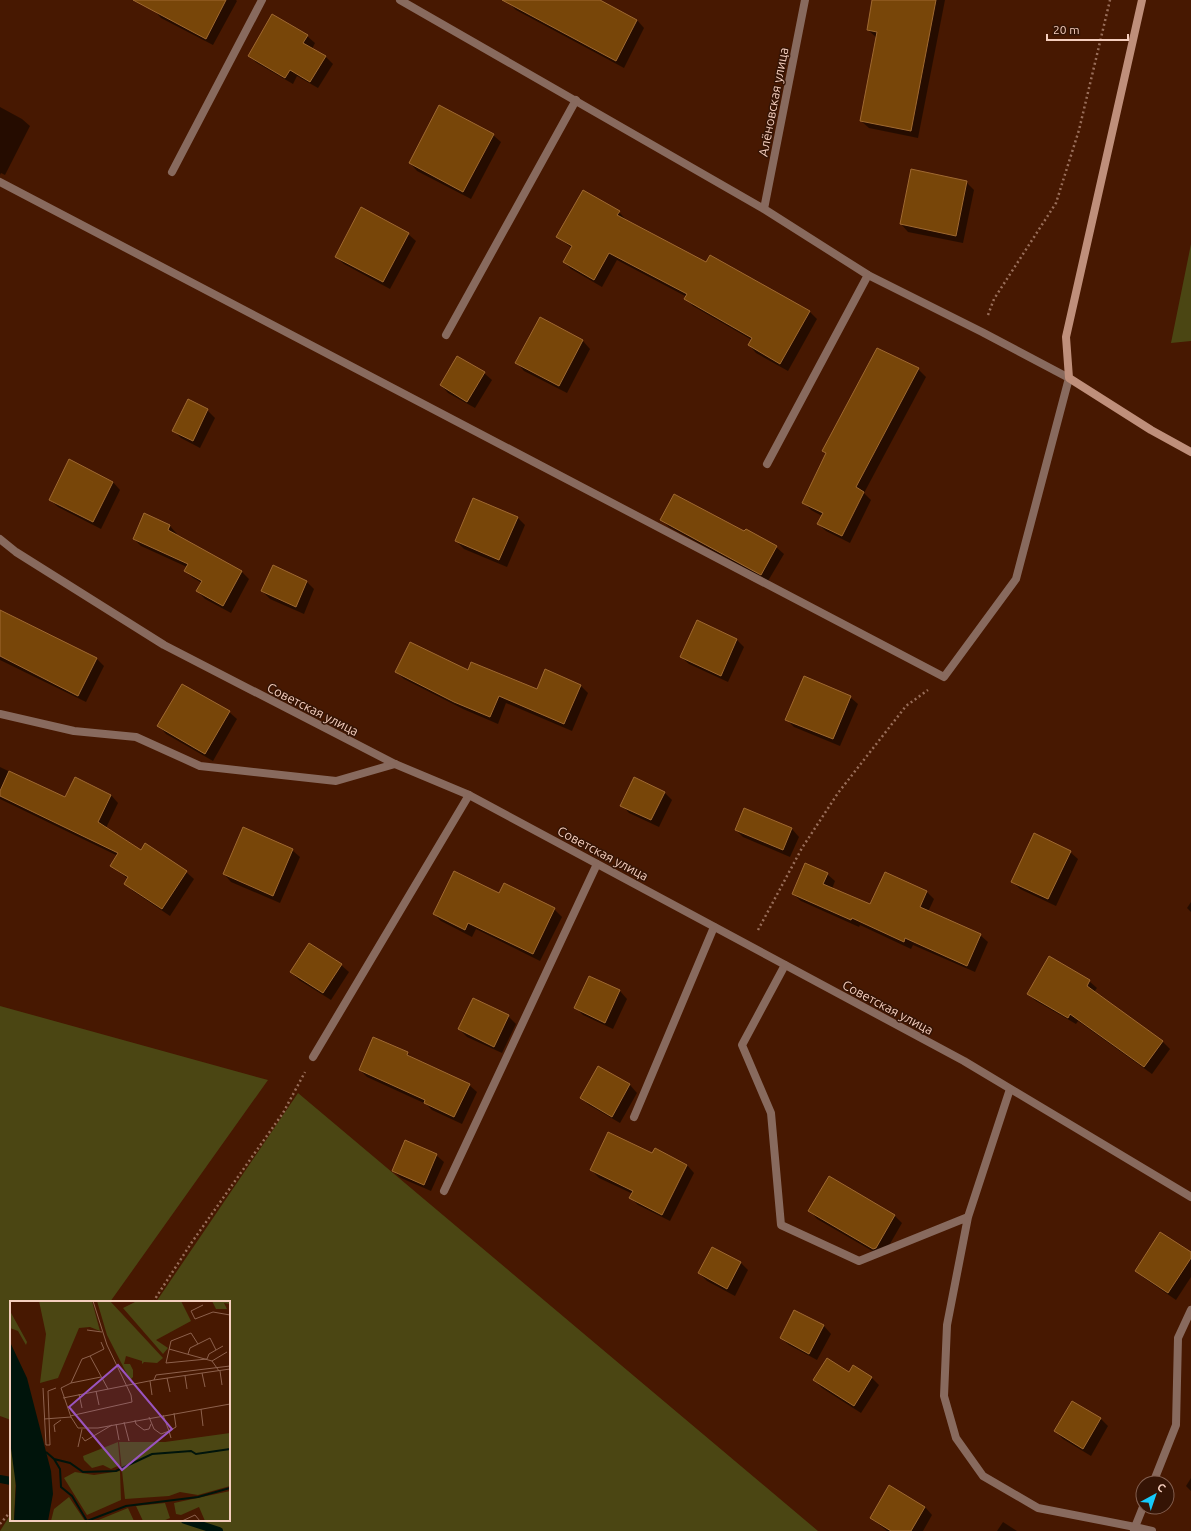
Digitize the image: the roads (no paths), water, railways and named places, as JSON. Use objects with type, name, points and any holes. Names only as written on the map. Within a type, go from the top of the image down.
[{"type":"street","points":[[172,172],[262,0]]},
{"type":"street","points":[[400,0],[764,209],[868,275],[982,332],[1069,378],[1151,430],[1191,452]]},
{"type":"street","name":"Алёновская улица","points":[[764,209],[805,0]]},
{"type":"street","points":[[0,182],[944,678],[1016,579],[1069,378],[1066,337],[1142,0]]},
{"type":"street","points":[[446,335],[576,100]]},
{"type":"street","points":[[767,464],[868,275]]},
{"type":"street","name":"Советская улица","points":[[0,538],[16,552],[164,645],[395,764],[469,795],[964,1061],[1191,1197]]},
{"type":"street","points":[[0,714],[74,731],[136,737],[200,766],[336,781],[395,764]]},
{"type":"street","points":[[313,1057],[469,795]]},
{"type":"street","points":[[444,1191],[597,864]]},
{"type":"street","points":[[634,1117],[714,927]]},
{"type":"street","points":[[785,965],[742,1044],[771,1113],[781,1225],[859,1261],[968,1217]]},
{"type":"street","points":[[1010,1089],[968,1217],[947,1325],[944,1396],[956,1438],[983,1476],[1038,1508],[1134,1529],[1152,1531]]},
{"type":"street","points":[[1156,1475],[1176,1425],[1178,1338],[1191,1310]]},
{"type":"street","points":[[1134,1529],[1140,1515]]},
{"type":"waterway","points":[[0,1479],[10,1481]]},
{"type":"waterway","points":[[188,1521],[219,1531]]}]
